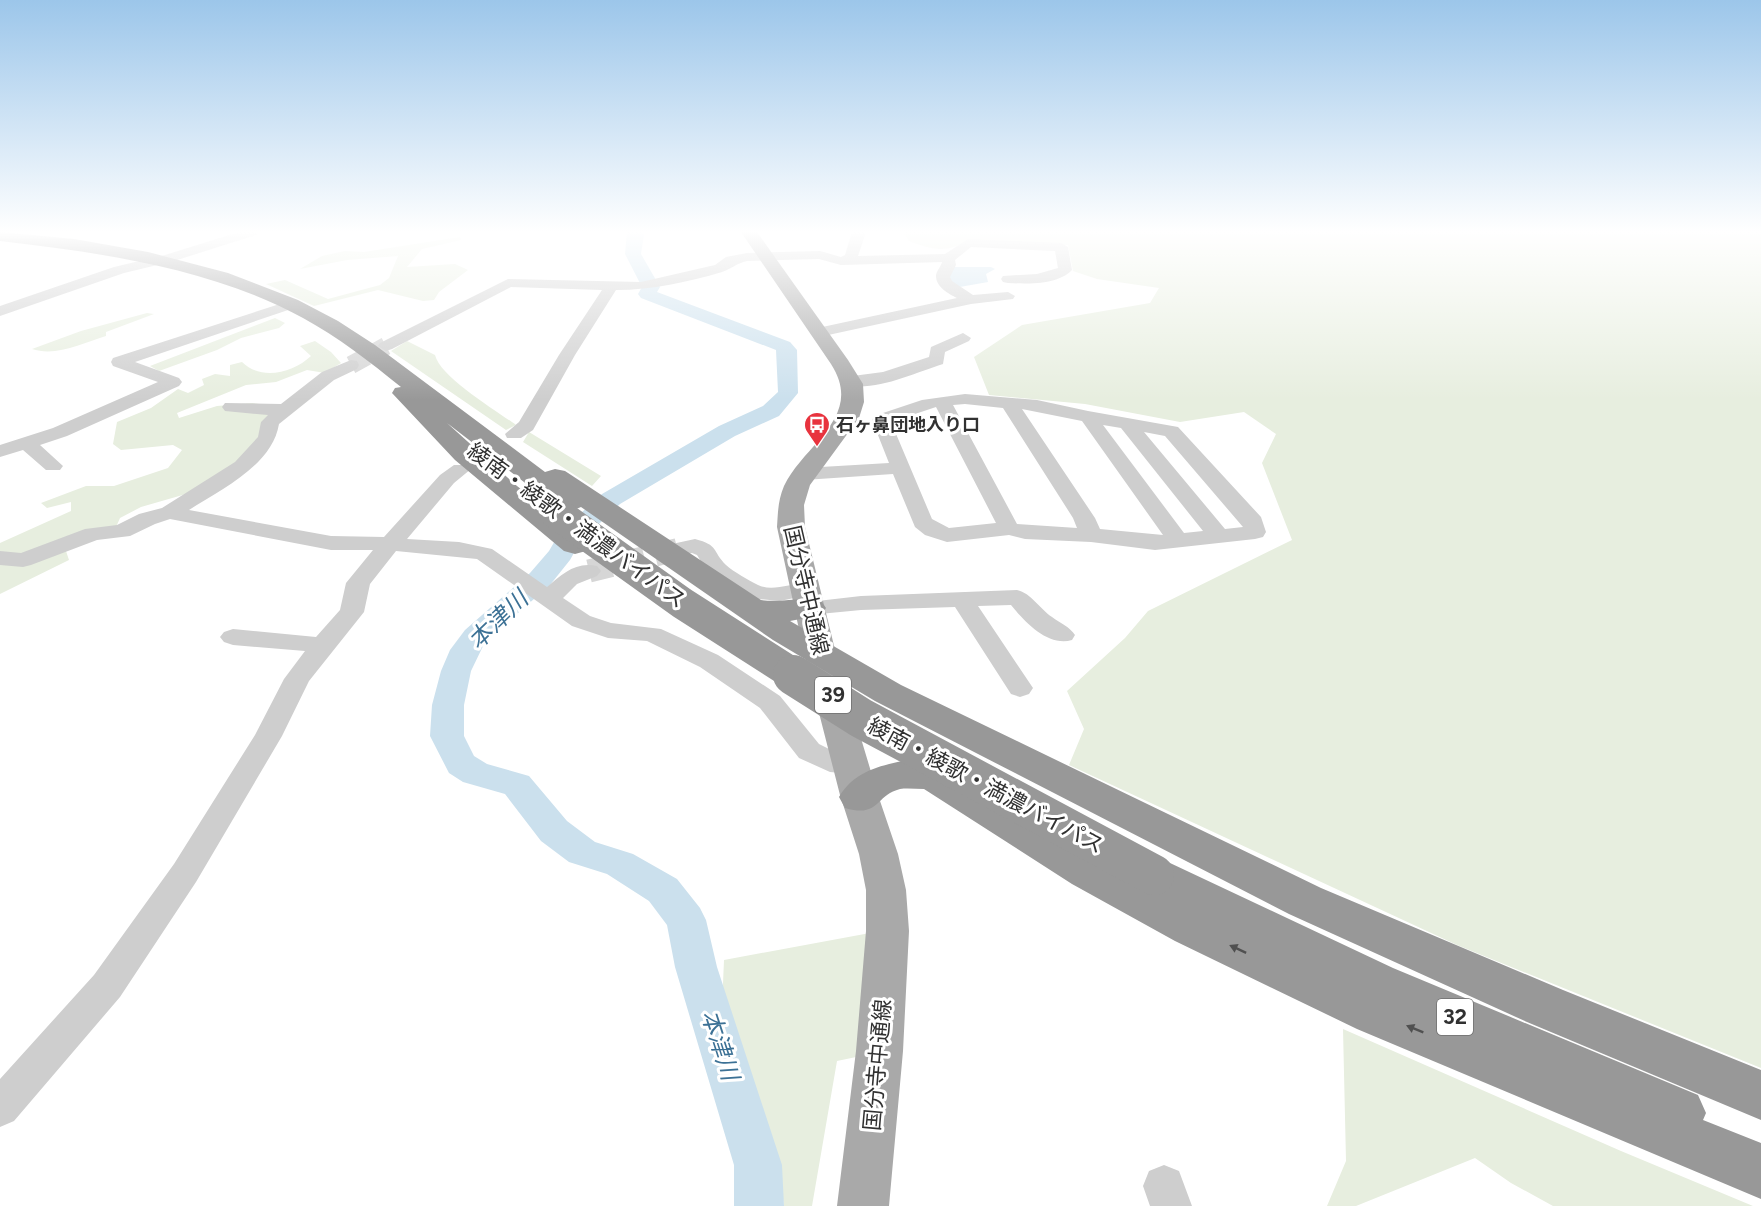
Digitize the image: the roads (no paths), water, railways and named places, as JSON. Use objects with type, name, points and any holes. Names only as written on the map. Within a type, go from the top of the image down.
[{"type":"highway","points":[[233,288],[285,306],[411,391],[562,507],[591,564],[839,720],[1088,872],[1191,927],[1375,1013],[1761,1171]]},
{"type":"highway","points":[[411,391],[437,431],[562,507],[629,529],[822,656],[959,729],[1305,901],[1545,1006],[1761,1095]]},
{"type":"highway","name":"綾南・綾歌・満濃バイパス","points":[[562,507],[682,603],[861,718],[1159,866],[1376,983],[1761,1147]]},
{"type":"highway","points":[[739,602],[752,609],[771,613],[807,599]]},
{"type":"highway","points":[[855,781],[879,781],[912,773],[932,776]]},
{"type":"highway","name":"綾南・綾歌・満濃バイパス","points":[[1159,866],[1761,1117]]},
{"type":"main road","points":[[788,288],[851,381]]},
{"type":"main road","name":"国分寺中通線","points":[[851,381],[854,394],[850,413],[795,487],[790,512],[807,599],[855,781],[880,860],[886,890],[887,927],[877,1097],[863,1206]]},
{"type":"street","points":[[0,311],[70,288]]},
{"type":"street","points":[[386,346],[498,288]]},
{"type":"street","points":[[514,434],[526,426],[567,355],[611,288]]},
{"type":"street","points":[[951,288],[971,300]]},
{"type":"street","points":[[819,332],[971,300],[1008,296]]},
{"type":"street","points":[[0,451],[60,432],[173,382],[119,362],[285,306]]},
{"type":"street","points":[[851,381],[890,377],[917,368],[937,360],[937,350],[963,338]]},
{"type":"street","points":[[0,558],[23,560],[93,534],[122,531],[147,519],[170,513],[242,466],[267,438],[270,422],[328,376],[351,365]]},
{"type":"street","points":[[917,368],[936,379]]},
{"type":"street","points":[[965,399],[1010,404],[1037,405],[1088,417],[1171,431],[1254,522],[1255,532],[1155,543],[1091,535],[1025,532],[1009,528],[947,535],[933,530],[923,522],[881,420],[904,410],[942,401],[965,399]]},
{"type":"street","points":[[942,401],[1009,528]]},
{"type":"street","points":[[1010,404],[1084,518],[1091,535]]},
{"type":"street","points":[[231,407],[285,410]]},
{"type":"street","points":[[1088,417],[1178,541]]},
{"type":"street","points":[[1127,424],[1219,536]]},
{"type":"street","points":[[26,443],[53,466]]},
{"type":"street","points":[[804,474],[899,468]]},
{"type":"street","points":[[0,1108],[106,986],[185,873],[268,736],[297,679],[320,648],[352,612],[358,583],[447,479],[461,469]]},
{"type":"street","points":[[170,513],[332,543],[390,544],[459,549],[484,554],[581,621],[608,630],[652,634],[709,661],[770,702],[809,751],[830,762],[855,781]]},
{"type":"street","points":[[680,549],[695,546],[706,551],[717,569],[755,593],[864,602],[963,601],[1017,597],[1042,623],[1063,635]]},
{"type":"street","points":[[537,591],[553,594],[572,574],[591,564]]},
{"type":"street","points":[[963,601],[1020,688]]},
{"type":"street","points":[[233,637],[309,643],[320,648]]},
{"type":"waterway","name":"本津川","points":[[650,288],[647,294],[783,346],[787,350],[788,393],[771,411],[727,431],[611,499],[569,538],[561,554],[540,579],[475,636],[465,650],[456,671],[448,705],[447,736],[461,764],[475,773],[517,785],[554,831],[582,852],[620,864],[663,890],[686,920],[696,967],[758,1165],[759,1206]]},
{"type":"tunnel","points":[[351,365],[386,346]]},
{"type":"tunnel","points":[[589,571],[680,549]]},
{"type":"place","name":"石ヶ鼻団地入り口","points":[[817,448]]}]
